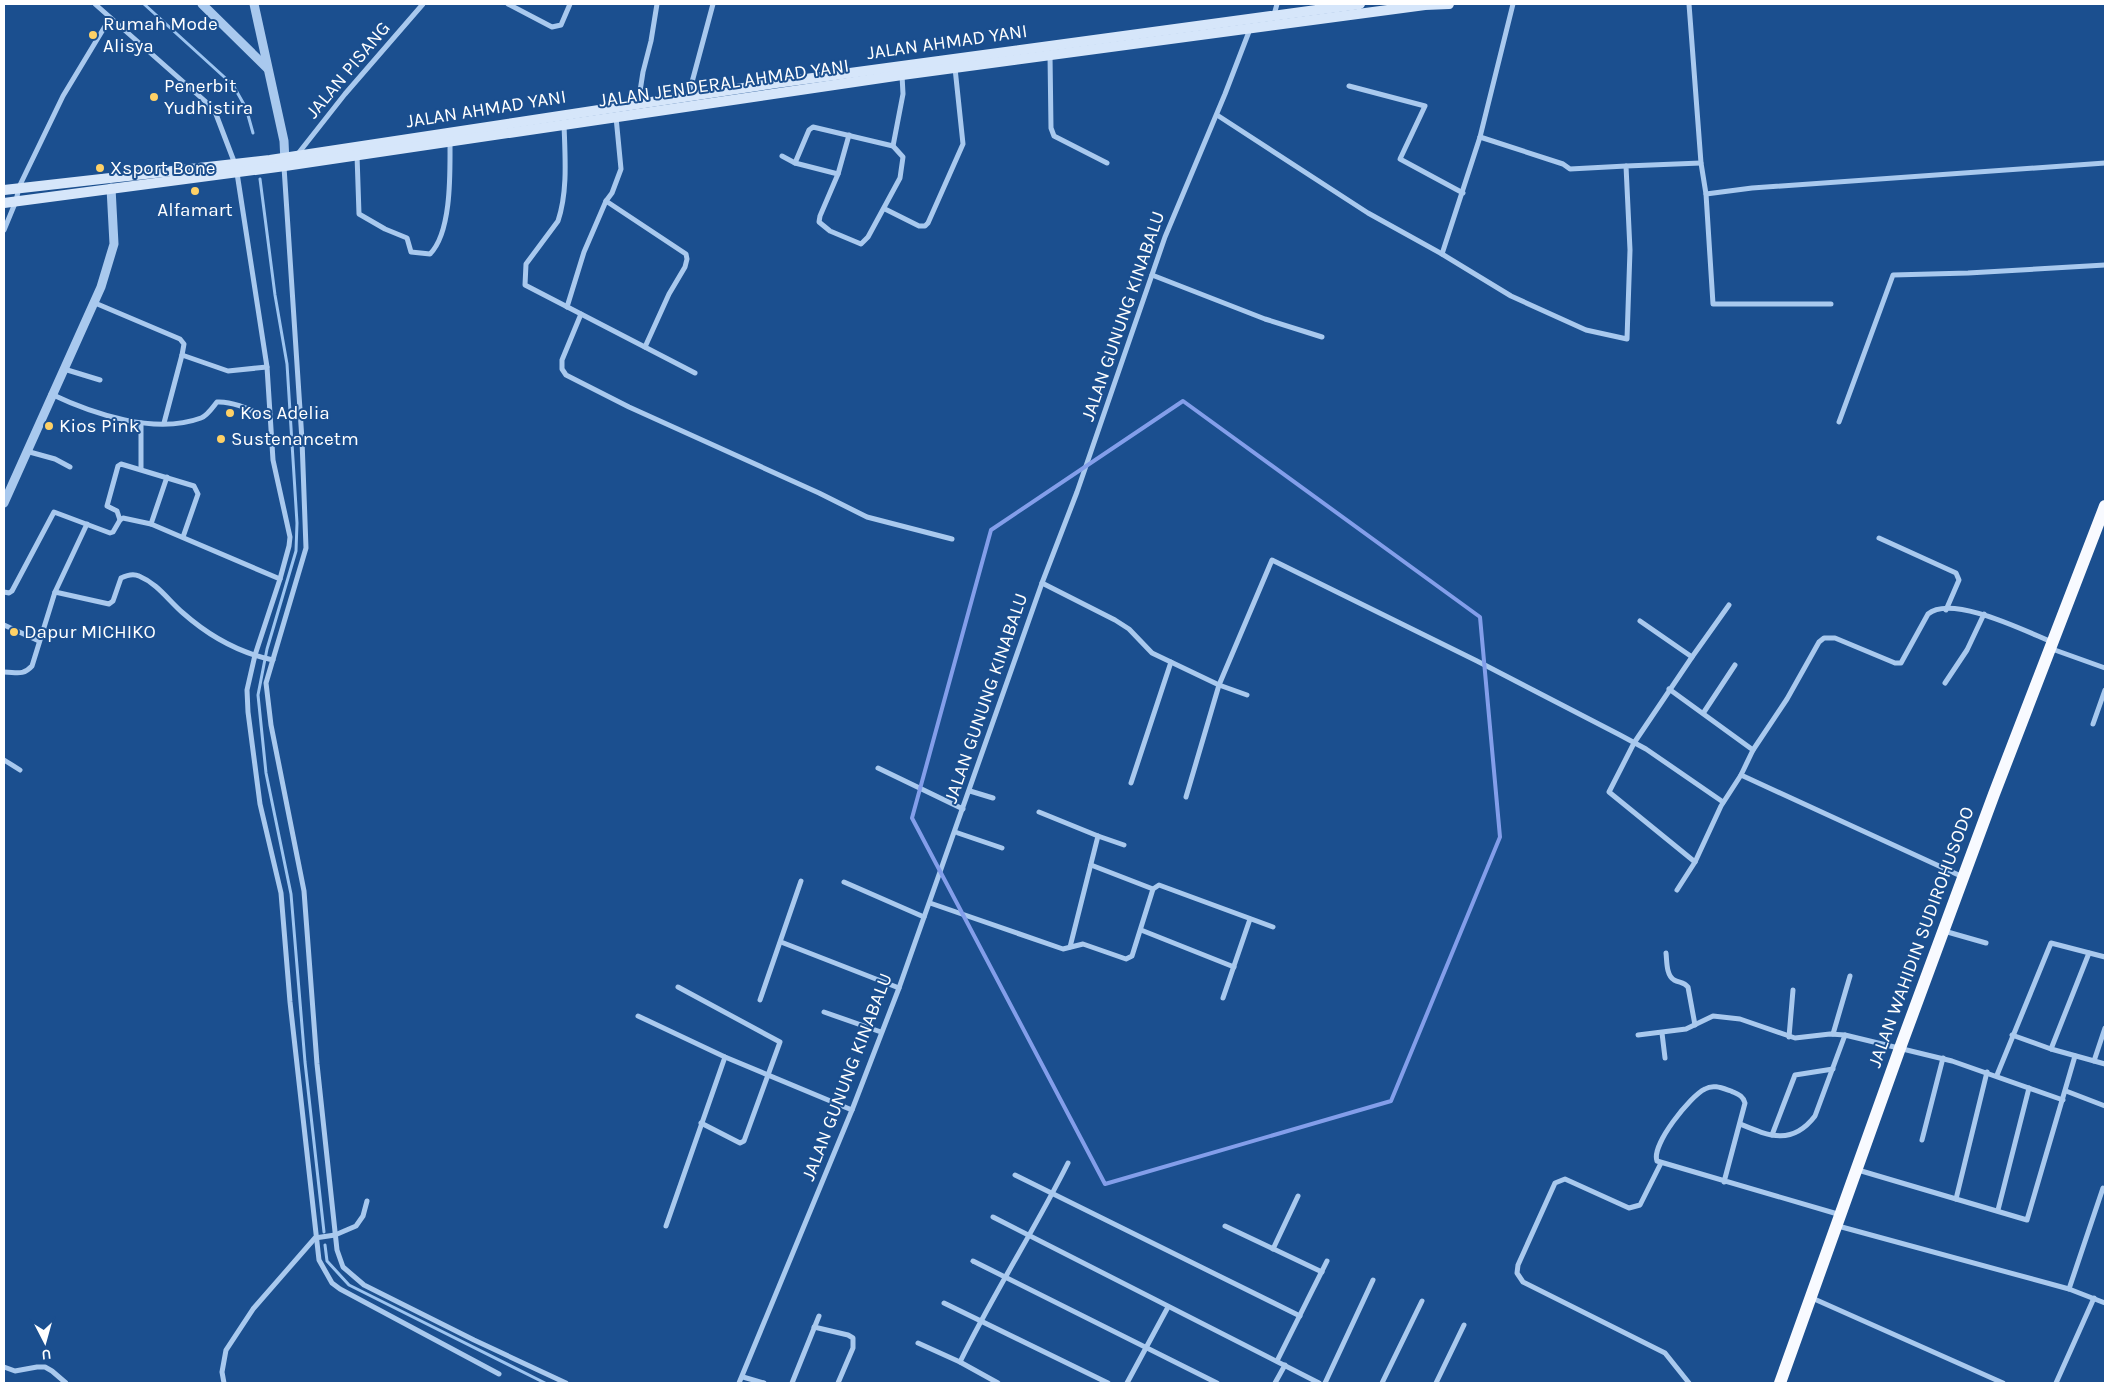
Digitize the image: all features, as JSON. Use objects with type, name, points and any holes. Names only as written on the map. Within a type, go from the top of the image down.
[{"type":"highway","name":"JALAN WAHIDIN SUDIROHUSODO","points":[[1780,1383],[1858,1170],[1900,1048],[1994,794],[2104,512]]},
{"type":"main road","name":"JALAN AHMAD YANI","points":[[4,190],[19,187],[271,164],[285,162],[297,156],[638,104],[776,88],[1252,24],[1274,16],[1360,4]]},
{"type":"main road","name":"JALAN JENDERAL AHMAD YANI","points":[[285,162],[357,155],[564,124],[776,88],[902,75],[913,69],[955,68],[1050,56],[1252,24],[1449,4]]},
{"type":"main road","points":[[4,203],[241,167]]},
{"type":"street","points":[[95,4],[214,109],[241,167],[267,367],[273,460],[289,529],[289,546],[247,690],[248,712],[260,804],[281,893],[290,1002],[319,1260],[332,1283],[340,1289],[499,1374]]},
{"type":"street","points":[[202,4],[267,68]]},
{"type":"street","points":[[254,4],[285,162],[302,440],[306,548],[266,684],[271,725],[304,891],[332,1235],[343,1267],[364,1285],[566,1383]]},
{"type":"street","name":"JALAN PISANG","points":[[297,156],[345,94],[423,4]]},
{"type":"street","points":[[508,4],[552,27],[561,25],[570,4]]},
{"type":"street","points":[[638,104],[642,72],[651,41],[657,4]]},
{"type":"street","points":[[688,97],[712,4]]},
{"type":"street","points":[[1274,16],[1277,4]]},
{"type":"street","points":[[1442,254],[1480,137],[1513,4]]},
{"type":"street","points":[[1689,4],[1701,163],[1706,194],[1713,304],[1831,304]]},
{"type":"street","points":[[4,230],[16,201],[19,187],[63,96],[110,18]]},
{"type":"street","name":"JALAN GUNUNG KINABALU","points":[[739,1383],[852,1110],[899,988],[1042,583],[1077,492],[1165,237],[1217,115],[1252,24]]},
{"type":"street","points":[[1050,56],[1051,128],[1054,136],[1107,164]]},
{"type":"street","points":[[884,209],[919,226],[925,226],[928,223],[963,144],[955,68]]},
{"type":"street","points":[[893,146],[902,94],[902,75]]},
{"type":"street","points":[[1349,86],[1425,106],[1400,158],[1463,193]]},
{"type":"street","points":[[1217,115],[1368,213],[1442,254],[1511,296],[1586,330],[1627,338],[1630,250],[1626,166]]},
{"type":"street","points":[[567,307],[584,252],[606,202],[612,193],[621,169],[616,116]]},
{"type":"street","points":[[564,124],[565,180],[559,218],[526,264],[524,282],[526,286],[695,373]]},
{"type":"street","points":[[795,162],[811,128],[849,135],[893,146],[903,157],[900,178],[868,237],[861,244],[820,225],[820,216],[838,174],[849,135]]},
{"type":"street","points":[[1480,137],[1563,164],[1570,169],[1701,163]]},
{"type":"street","points":[[357,155],[359,214],[385,229],[407,238],[412,252],[430,254],[436,248],[447,209],[450,189],[450,141]]},
{"type":"street","points":[[782,156],[795,162],[838,174]]},
{"type":"street","points":[[1706,194],[1752,188],[2105,163]]},
{"type":"street","points":[[4,503],[51,394],[95,304],[114,244],[111,188]]},
{"type":"street","points":[[606,202],[686,254],[685,267],[669,294],[645,347]]},
{"type":"street","points":[[1839,422],[1893,275],[2105,265]]},
{"type":"street","points":[[1152,275],[1265,319],[1322,337]]},
{"type":"street","points":[[95,304],[180,340],[184,344],[164,424]]},
{"type":"street","points":[[581,314],[562,360],[562,369],[566,375],[629,407],[868,517],[952,539]]},
{"type":"street","points":[[182,355],[228,371],[267,367]]},
{"type":"street","points":[[63,369],[100,380]]},
{"type":"street","points":[[51,394],[120,419],[141,423],[164,424],[203,418],[217,402],[229,403],[270,419]]},
{"type":"street","points":[[141,423],[141,469]]},
{"type":"street","points":[[26,451],[55,459],[70,466]]},
{"type":"street","points":[[120,520],[116,511],[107,506],[118,466],[122,464],[194,486],[197,489],[198,494],[183,537]]},
{"type":"street","points":[[151,524],[167,477]]},
{"type":"street","points":[[4,592],[11,593],[54,512],[112,533],[120,520],[130,518],[151,524],[280,579]]},
{"type":"street","points":[[4,672],[21,674],[32,666],[55,592],[87,524]]},
{"type":"street","points":[[1879,538],[1956,572],[1959,580],[1946,610]]},
{"type":"street","points":[[1186,797],[1219,686],[1272,560],[1477,661],[1634,742],[1723,802]]},
{"type":"street","points":[[55,592],[108,604],[113,601],[121,578],[133,574],[138,575],[158,588],[183,614],[207,631],[239,650],[272,660]]},
{"type":"street","points":[[1042,583],[1115,620],[1130,630],[1149,651],[1219,686],[1247,695]]},
{"type":"street","points":[[1695,862],[1609,794],[1611,786],[1634,742],[1669,689],[1730,605]]},
{"type":"street","points":[[1676,890],[1695,862],[1723,802],[1787,699],[1819,642],[1824,638],[1835,638],[1894,663],[1901,663],[1928,614],[1932,611],[1971,610],[2105,668]]},
{"type":"street","points":[[1946,683],[1967,650],[1984,614]]},
{"type":"street","points":[[1640,621],[1692,657]]},
{"type":"street","points":[[4,625],[39,641]]},
{"type":"street","points":[[1131,783],[1172,662]]},
{"type":"street","points":[[1704,712],[1735,665]]},
{"type":"street","points":[[1669,689],[1704,712],[1754,750]]},
{"type":"street","points":[[2093,724],[2105,690]]},
{"type":"street","points":[[4,760],[20,770]]},
{"type":"street","points":[[878,768],[963,809]]},
{"type":"street","points":[[1741,775],[1964,878]]},
{"type":"street","points":[[970,791],[993,798]]},
{"type":"street","points":[[1039,812],[1124,845]]},
{"type":"street","points":[[955,832],[1002,848]]},
{"type":"street","points":[[1070,947],[1098,836]]},
{"type":"street","points":[[1091,865],[1153,889]]},
{"type":"street","points":[[760,1000],[801,881]]},
{"type":"street","points":[[844,882],[924,918]]},
{"type":"street","points":[[930,903],[1063,949],[1083,944],[1128,958],[1132,956],[1155,886],[1162,886],[1272,927]]},
{"type":"street","points":[[1223,998],[1250,919]]},
{"type":"street","points":[[1141,930],[1234,967]]},
{"type":"street","points":[[1944,931],[1986,943]]},
{"type":"street","points":[[781,942],[899,988]]},
{"type":"street","points":[[1997,1075],[2051,943],[2105,957]]},
{"type":"street","points":[[2051,1049],[2089,952]]},
{"type":"street","points":[[1666,953],[1671,977],[1675,981],[1685,984],[1688,988],[1695,1025]]},
{"type":"street","points":[[1833,1034],[1850,976]]},
{"type":"street","points":[[678,987],[780,1041],[780,1046],[742,1143],[701,1123]]},
{"type":"street","points":[[1789,1037],[1793,990]]},
{"type":"street","points":[[824,1012],[882,1032]]},
{"type":"street","points":[[638,1016],[725,1057],[852,1110]]},
{"type":"street","points":[[1638,1035],[1686,1029],[1714,1016],[1740,1019],[1789,1037],[1845,1035],[1943,1058],[1997,1075],[2063,1100]]},
{"type":"street","points":[[2094,1061],[2105,1028]]},
{"type":"street","points":[[1662,1033],[1665,1058]]},
{"type":"street","points":[[1740,1124],[1782,1137],[1790,1135],[1813,1119],[1845,1035]]},
{"type":"street","points":[[2012,1035],[2051,1049],[2105,1064]]},
{"type":"street","points":[[1858,1170],[2027,1220],[2029,1219],[2075,1056]]},
{"type":"street","points":[[666,1226],[725,1057]]},
{"type":"street","points":[[1922,1140],[1943,1058]]},
{"type":"street","points":[[1772,1135],[1796,1075],[1833,1069]]},
{"type":"street","points":[[1956,1199],[1987,1072]]},
{"type":"street","points":[[1724,1182],[1745,1103],[1743,1097],[1721,1087],[1713,1086],[1704,1089],[1680,1111],[1667,1131],[1656,1155],[1657,1161],[1839,1220],[2068,1289],[2105,1303]]},
{"type":"street","points":[[1998,1210],[2029,1088]]},
{"type":"street","points":[[2066,1091],[2105,1106]]},
{"type":"street","points":[[960,1362],[981,1320],[1030,1237],[1068,1163]]},
{"type":"street","points":[[1661,1163],[1640,1205],[1636,1208],[1629,1208],[1565,1179],[1555,1183],[1518,1265],[1517,1273],[1520,1279],[1531,1286],[1665,1353],[1689,1383]]},
{"type":"street","points":[[1015,1175],[1052,1195],[1300,1316]]},
{"type":"street","points":[[2068,1289],[2104,1188]]},
{"type":"street","points":[[1273,1249],[1298,1196]]},
{"type":"street","points":[[224,1383],[222,1372],[226,1350],[253,1309],[318,1238],[349,1230],[361,1221],[367,1201]]},
{"type":"street","points":[[993,1217],[1319,1383]]},
{"type":"street","points":[[1225,1226],[1322,1272]]},
{"type":"street","points":[[973,1261],[1217,1383]]},
{"type":"street","points":[[1277,1361],[1327,1261]]},
{"type":"street","points":[[1324,1383],[1373,1280]]},
{"type":"street","points":[[1812,1298],[2003,1383]]},
{"type":"street","points":[[2056,1383],[2094,1298]]},
{"type":"street","points":[[1382,1383],[1422,1301]]},
{"type":"street","points":[[944,1302],[1108,1383]]},
{"type":"street","points":[[1126,1383],[1168,1307]]},
{"type":"street","points":[[792,1383],[819,1316]]},
{"type":"street","points":[[1436,1383],[1464,1325]]},
{"type":"street","points":[[814,1327],[848,1335],[853,1338],[853,1348],[838,1383]]},
{"type":"street","points":[[918,1343],[960,1362],[998,1383]]},
{"type":"street","points":[[1275,1383],[1285,1365]]},
{"type":"street","points":[[4,1367],[14,1371],[45,1367],[66,1383]]},
{"type":"street","points":[[743,1377],[764,1383]]},
{"type":"highlighted area","points":[[1183,401],[1480,617],[1500,837],[1391,1101],[1105,1184],[912,818],[991,530]]},
{"type":"waterway","points":[[144,4],[233,85],[246,108],[253,133]]},
{"type":"waterway","points":[[260,179],[275,295],[287,364],[297,523],[296,551],[267,649],[258,695],[266,773],[291,894],[305,1062],[324,1232]]},
{"type":"waterway","points":[[325,1245],[327,1261],[349,1285],[545,1383]]},
{"type":"place","name":"Rumah Mode Alisya","points":[[93,35]]},
{"type":"place","name":"Penerbit Yudhistira","points":[[154,97]]},
{"type":"place","name":"Xsport Bone","points":[[100,168]]},
{"type":"place","name":"Alfamart","points":[[195,191]]},
{"type":"place","name":"Kos Adelia","points":[[230,413]]},
{"type":"place","name":"Kios Pink","points":[[49,426]]},
{"type":"place","name":"Sustenancetm","points":[[221,439]]},
{"type":"place","name":"Dapur MICHIKO","points":[[14,632]]}]
